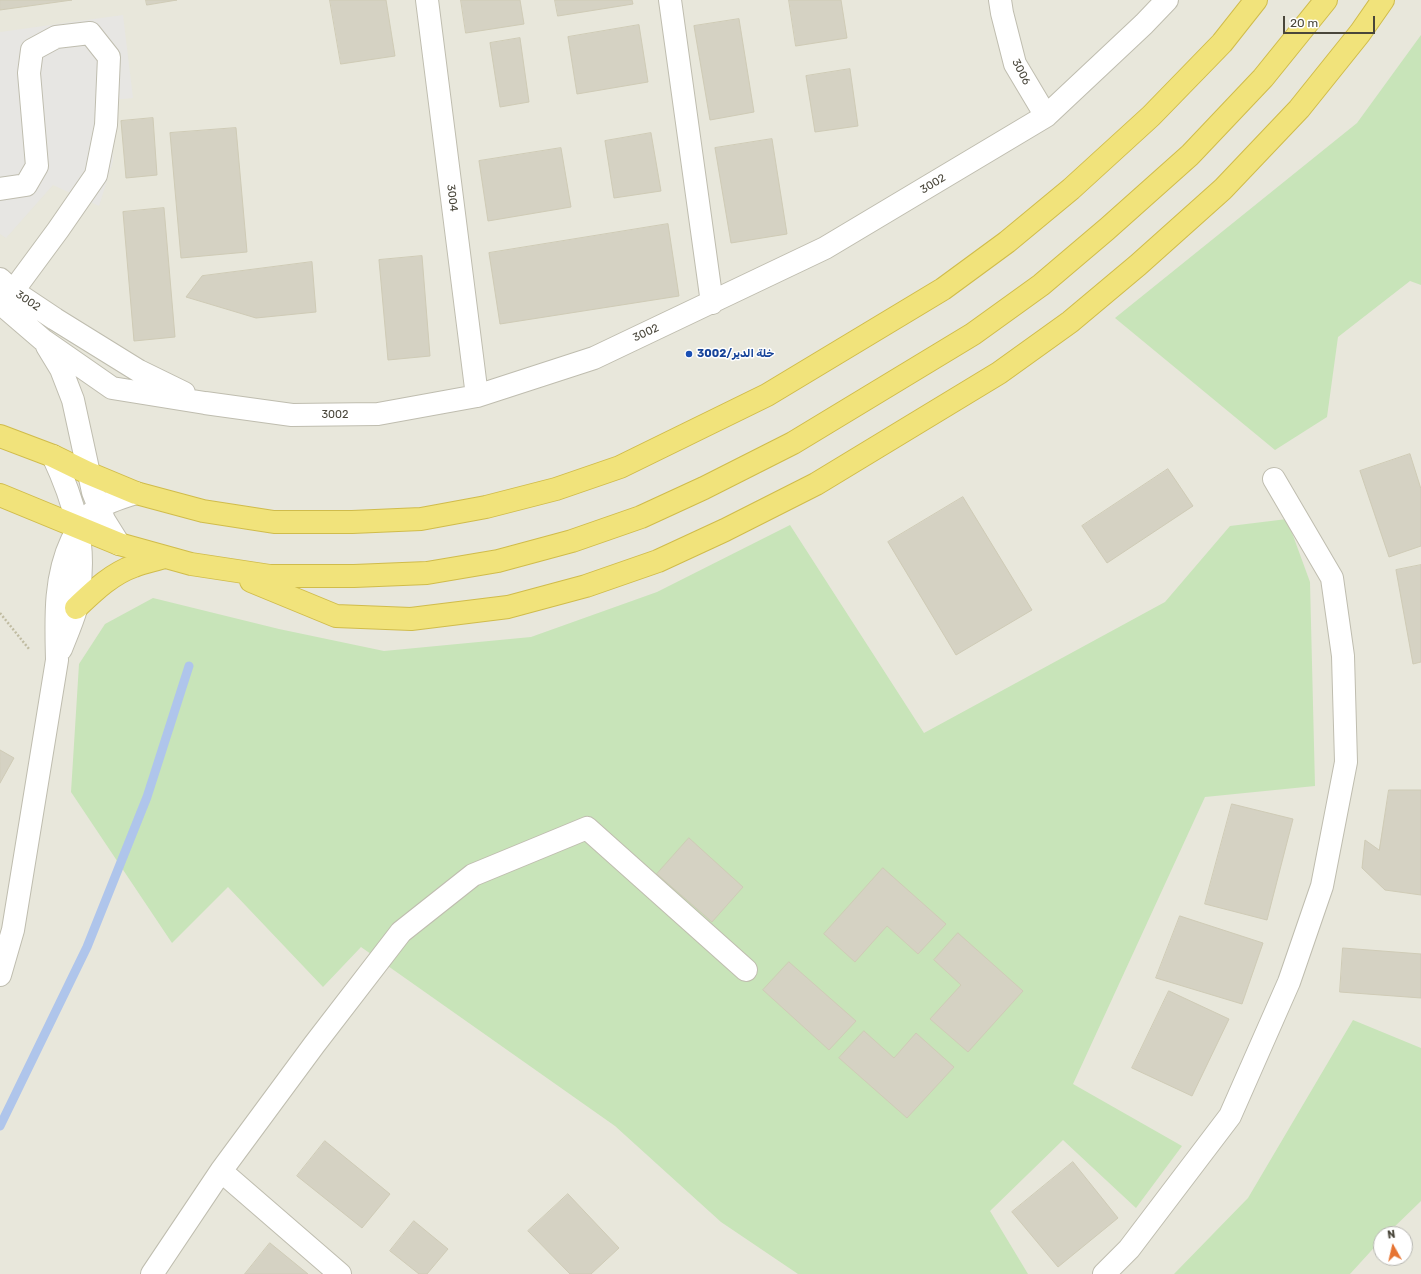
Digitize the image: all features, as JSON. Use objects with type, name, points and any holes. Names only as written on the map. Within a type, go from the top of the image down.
[{"type":"highway","points":[[0,436],[53,456],[88,473],[136,493],[203,511],[274,522],[352,522],[421,518],[486,507],[556,489],[620,467],[766,395],[943,289],[1007,242],[1071,189],[1151,116],[1222,42],[1256,0]]},
{"type":"highway","points":[[0,495],[119,544],[192,564],[270,576],[354,576],[427,573],[498,561],[572,541],[641,517],[704,488],[793,443],[973,334],[1047,280],[1190,155],[1263,78],[1326,0]]},
{"type":"highway","points":[[224,569],[336,616],[411,619],[508,607],[586,586],[658,561],[725,530],[816,484],[929,416],[999,373],[1070,322],[1138,265],[1223,189],[1299,109],[1360,33],[1384,0]]},
{"type":"highway","points":[[76,608],[98,588],[115,576],[133,566],[164,557]]},
{"type":"street","name":"3004","points":[[427,0],[477,396]]},
{"type":"street","points":[[670,0],[712,303]]},
{"type":"street","name":"3006","points":[[1000,0],[1015,64],[1046,116]]},
{"type":"street","name":"3002","points":[[4,291],[43,340],[112,388],[292,415],[378,414],[477,396],[594,358],[825,248],[1046,116],[1144,24],[1166,0]]},
{"type":"street","points":[[0,189],[26,185],[37,166],[29,73],[32,50],[56,37],[90,33],[109,57],[106,125],[96,175],[58,230],[4,291]]},
{"type":"street","name":"3002","points":[[4,291],[55,319],[139,371],[205,403]]},
{"type":"street","points":[[43,340],[61,369],[69,388],[76,414],[92,492],[110,530],[119,544]]},
{"type":"street","points":[[0,975],[13,930],[56,670],[76,608],[81,573],[82,557],[78,528],[65,481],[53,456]]},
{"type":"street","points":[[1104,1274],[1129,1249],[1230,1116],[1290,982],[1322,886],[1346,762],[1343,656],[1332,578],[1274,479]]},
{"type":"street","points":[[56,670],[57,595],[60,572],[66,552],[78,528],[88,516],[110,502],[136,493]]},
{"type":"street","points":[[152,1274],[221,1171],[309,1052],[401,932],[473,875],[587,828],[746,970]]},
{"type":"street","points":[[221,1171],[340,1274]]},
{"type":"path","points":[[0,613],[56,670]]},
{"type":"shaded area","points":[[0,0],[1421,0],[1421,1274],[0,1274]]},
{"type":"shaded area","points":[[123,15],[133,98],[113,100],[113,161],[99,206],[53,185],[6,238],[0,234],[0,32]]},
{"type":"green space","points":[[1421,35],[1421,285],[1410,281],[1338,337],[1327,417],[1275,450],[1115,318],[1357,123]]},
{"type":"green space","points":[[1287,519],[1310,582],[1315,786],[1205,797],[1073,1084],[1182,1146],[1136,1208],[1063,1140],[990,1211],[1028,1274],[798,1274],[721,1222],[615,1126],[361,947],[323,987],[228,887],[172,943],[71,792],[79,664],[105,624],[153,598],[279,629],[384,651],[531,637],[657,592],[790,525],[924,733],[1165,602],[1230,526]]},
{"type":"green space","points":[[1353,1020],[1421,1048],[1421,1201],[1395,1226],[1373,1226],[1373,1249],[1350,1274],[1174,1274],[1248,1198]]},
{"type":"building","points":[[0,0],[72,0],[0,10]]},
{"type":"building","points":[[146,0],[177,0],[147,5]]},
{"type":"building","points":[[330,0],[386,0],[395,56],[341,64]]},
{"type":"building","points":[[461,0],[520,0],[524,24],[466,33]]},
{"type":"building","points":[[555,0],[632,0],[633,4],[558,16]]},
{"type":"building","points":[[789,0],[841,0],[847,38],[796,46]]},
{"type":"building","points":[[739,19],[754,112],[710,120],[694,26]]},
{"type":"building","points":[[639,25],[648,82],[577,94],[568,37]]},
{"type":"building","points":[[520,38],[529,102],[500,107],[490,43]]},
{"type":"building","points":[[850,69],[858,126],[815,132],[806,76]]},
{"type":"building","points":[[153,118],[157,175],[126,178],[121,121]]},
{"type":"building","points":[[236,128],[247,252],[181,258],[170,133]]},
{"type":"building","points":[[651,133],[661,191],[614,198],[605,141]]},
{"type":"building","points":[[772,139],[787,234],[731,243],[715,148]]},
{"type":"building","points":[[561,148],[571,207],[488,221],[479,161]]},
{"type":"building","points":[[164,208],[175,337],[134,341],[123,212]]},
{"type":"building","points":[[668,224],[679,296],[500,324],[489,253]]},
{"type":"building","points":[[422,256],[430,356],[388,360],[379,260]]},
{"type":"building","points":[[312,262],[316,312],[256,318],[186,297],[202,276]]},
{"type":"building","points":[[1410,454],[1421,489],[1421,546],[1389,557],[1360,471]]},
{"type":"building","points":[[1168,469],[1193,506],[1107,563],[1082,526]]},
{"type":"building","points":[[963,497],[1032,610],[956,655],[888,542]]},
{"type":"building","points":[[1421,565],[1421,662],[1413,664],[1396,570]]},
{"type":"building","points":[[0,750],[14,758],[0,783]]},
{"type":"building","points":[[1389,790],[1421,790],[1421,895],[1385,890],[1362,868],[1365,840],[1379,850]]},
{"type":"building","points":[[1232,804],[1293,819],[1267,920],[1205,904]]},
{"type":"building","points":[[689,838],[743,887],[712,922],[657,874]]},
{"type":"building","points":[[883,868],[946,924],[918,954],[887,926],[855,962],[824,934]]},
{"type":"building","points":[[1180,916],[1263,943],[1242,1004],[1156,978]]},
{"type":"building","points":[[958,933],[1023,991],[968,1052],[930,1019],[961,985],[934,960]]},
{"type":"building","points":[[1343,948],[1421,954],[1421,998],[1340,992]]},
{"type":"building","points":[[789,962],[856,1021],[829,1050],[763,990]]},
{"type":"building","points":[[1169,991],[1229,1019],[1192,1096],[1132,1068]]},
{"type":"building","points":[[864,1031],[894,1058],[916,1033],[954,1067],[907,1118],[839,1058]]},
{"type":"building","points":[[325,1141],[390,1194],[362,1228],[297,1176]]},
{"type":"building","points":[[1073,1162],[1118,1218],[1058,1267],[1012,1212]]},
{"type":"building","points":[[568,1194],[619,1248],[591,1274],[570,1274],[528,1231]]},
{"type":"building","points":[[414,1221],[448,1249],[427,1274],[419,1274],[390,1251]]},
{"type":"building","points":[[270,1243],[308,1274],[245,1274]]},
{"type":"waterway","points":[[0,1126],[87,947],[147,797],[189,666]]},
{"type":"place","name":"خلة الدير/3002","points":[[689,354]]}]
